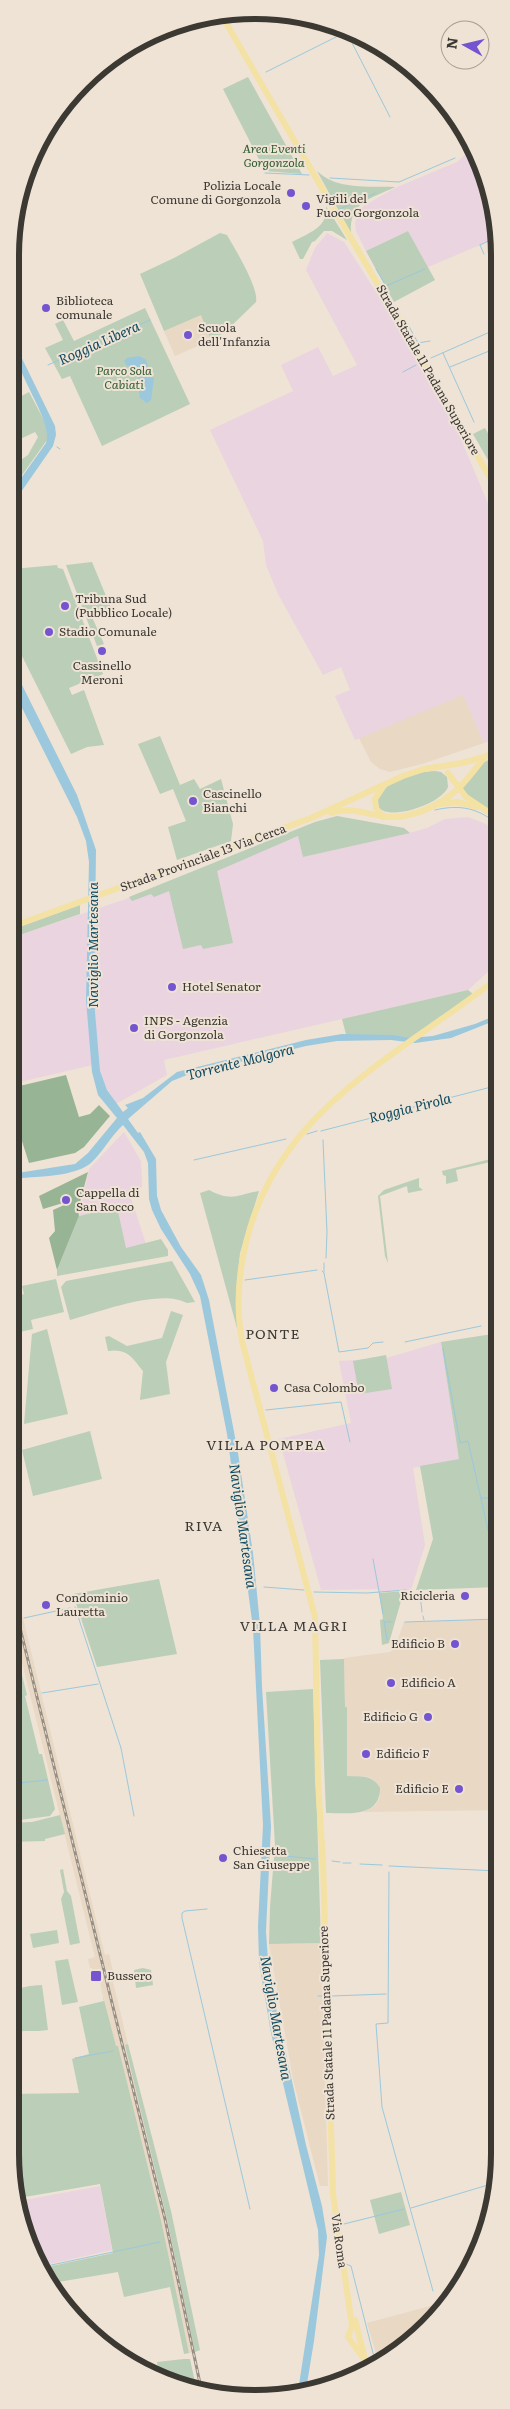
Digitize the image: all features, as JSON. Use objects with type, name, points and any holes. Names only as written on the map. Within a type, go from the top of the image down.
[{"type":"main road","name":"Strada Statale 11 Padana Superiore","points":[[225,21],[491,478]]},
{"type":"main road","name":"Strada Provinciale 13 Via Cerca","points":[[19,924],[311,818],[424,769],[441,768],[491,754]]},
{"type":"main road","name":"Strada Provinciale 13 Via Cerca","points":[[311,818],[344,810],[383,817],[406,816],[434,806],[460,788],[484,757]]},
{"type":"main road","points":[[441,768],[448,773],[466,797],[491,814]]},
{"type":"main road","points":[[445,799],[451,787],[448,773]]},
{"type":"main road","points":[[383,817],[376,808],[375,799],[386,784]]},
{"type":"main road","points":[[434,806],[457,802],[485,810]]},
{"type":"main road","name":"Strada Statale 11 Padana Superiore","points":[[332,2180],[318,1691],[314,1614],[242,1341],[238,1304],[243,1254],[252,1222],[271,1175],[287,1150],[304,1129],[333,1100],[491,982]]},
{"type":"main road","name":"Via Roma","points":[[332,2180],[334,2207],[348,2302],[355,2336],[366,2363]]},
{"type":"shaded area","points":[[468,153],[479,179],[487,209],[491,240],[428,267],[408,231],[366,251],[356,231],[355,223],[360,210],[365,205],[397,187],[457,162]]},
{"type":"shaded area","points":[[327,233],[344,242],[391,315],[458,432],[491,511],[491,741],[484,743],[463,695],[355,740],[335,696],[350,690],[341,667],[323,675],[278,594],[266,565],[263,541],[210,430],[293,391],[281,365],[318,347],[333,376],[357,365],[306,270],[315,248]]},
{"type":"shaded area","name":"Scuola dell'Infanzia","points":[[202,314],[211,340],[175,356],[164,331]]},
{"type":"shaded area","points":[[463,694],[484,743],[422,764],[390,772],[380,769],[371,762],[359,738]]},
{"type":"shaded area","points":[[468,817],[486,824],[491,828],[491,969],[468,990],[164,1060],[167,1075],[116,1104],[93,1065],[19,1082],[19,935],[167,885],[299,836],[303,857],[413,832],[427,828],[445,819]]},
{"type":"shaded area","points":[[124,1132],[141,1161],[142,1187],[129,1192],[146,1244],[126,1249],[116,1207],[79,1216],[89,1169]]},
{"type":"shaded area","points":[[441,1342],[459,1459],[413,1468],[425,1545],[411,1590],[380,1592],[379,1589],[321,1590],[279,1439],[351,1423],[339,1361],[386,1358]]},
{"type":"shaded area","points":[[19,1602],[102,1944],[105,1955],[109,1954],[115,1981],[113,1982],[128,2044],[125,2045],[167,2219],[195,2352],[189,2353],[161,2220],[100,1980],[95,1981],[92,1968],[90,1968],[88,1959],[95,1957],[19,1650]]},
{"type":"shaded area","points":[[491,1619],[491,1810],[363,1812],[375,1806],[380,1797],[375,1781],[371,1778],[363,1776],[347,1777],[344,1658],[390,1652],[395,1648],[404,1622]]},
{"type":"shaded area","points":[[321,1943],[328,2186],[320,2186],[293,2079],[269,1944]]},
{"type":"shaded area","points":[[100,2186],[112,2250],[46,2265],[31,2230],[23,2200]]},
{"type":"shaded area","points":[[437,2304],[411,2332],[377,2356],[367,2323]]},
{"type":"green space","name":"Area Eventi Gorgonzola","points":[[248,77],[302,174],[265,171],[223,89]]},
{"type":"green space","points":[[317,171],[325,177],[343,184],[364,187],[395,187],[363,202],[354,214],[351,222],[351,233]]},
{"type":"green space","points":[[326,206],[347,240],[332,231],[324,231],[312,242],[303,259],[300,259],[292,242],[311,232],[321,224],[326,213]]},
{"type":"green space","points":[[408,231],[435,280],[394,302],[366,251]]},
{"type":"green space","points":[[220,233],[227,235],[246,268],[254,288],[256,302],[225,332],[211,340],[201,315],[164,331],[140,274]]},
{"type":"green space","name":"Parco Sola Cabiati","points":[[145,308],[190,404],[102,446],[70,376],[62,379],[45,348],[63,340],[55,324],[63,320],[74,341]]},
{"type":"green space","points":[[29,392],[47,426],[47,440],[19,479],[19,461],[28,455],[38,437],[35,432],[19,440],[19,397]]},
{"type":"green space","points":[[485,428],[491,439],[491,465],[473,434]]},
{"type":"green space","points":[[92,562],[111,608],[92,617],[104,644],[97,646],[66,565]]},
{"type":"green space","name":"Stadio Comunale","points":[[57,565],[58,568],[63,569],[103,674],[69,688],[72,695],[84,690],[104,745],[87,747],[71,754],[19,650],[19,568]]},
{"type":"green space","points":[[160,736],[180,785],[194,779],[200,789],[221,779],[233,824],[231,841],[177,860],[168,827],[186,821],[173,789],[160,794],[138,744]]},
{"type":"green space","points":[[491,758],[491,810],[472,799],[462,789],[483,763]]},
{"type":"green space","points":[[435,771],[441,772],[447,777],[448,787],[437,799],[405,811],[385,811],[379,808],[377,798],[388,786],[411,775]]},
{"type":"green space","points":[[337,816],[404,828],[410,833],[303,857],[298,836],[217,871],[233,943],[203,949],[201,945],[183,949],[169,891],[154,897],[151,894],[132,901],[129,897],[315,822]]},
{"type":"green space","points":[[80,905],[80,914],[19,935],[19,927]]},
{"type":"green space","points":[[468,990],[474,995],[414,1040],[347,1038],[342,1019]]},
{"type":"green space","points":[[66,1075],[79,1117],[90,1114],[99,1105],[110,1116],[84,1147],[75,1153],[29,1163],[19,1132],[19,1086]]},
{"type":"green space","points":[[491,1159],[491,1162],[456,1170],[458,1181],[446,1184],[446,1176],[443,1175],[442,1171]]},
{"type":"green space","points":[[88,1172],[78,1210],[79,1216],[57,1270],[49,1238],[55,1231],[53,1210],[71,1202],[70,1198],[65,1197],[63,1203],[43,1209],[39,1196]]},
{"type":"green space","points":[[419,1178],[419,1187],[423,1190],[408,1193],[407,1186],[380,1196],[388,1263],[385,1256],[378,1196],[384,1190]]},
{"type":"green space","points":[[209,1190],[229,1197],[259,1191],[240,1253],[237,1283],[237,1328],[200,1193]]},
{"type":"green space","points":[[117,1207],[126,1248],[161,1239],[168,1250],[168,1256],[57,1276],[57,1270],[79,1216]]},
{"type":"green space","points":[[172,1261],[195,1302],[187,1303],[175,1299],[161,1298],[146,1300],[113,1307],[70,1320],[61,1287],[66,1281]]},
{"type":"green space","points":[[56,1279],[64,1312],[31,1320],[33,1329],[19,1332],[19,1296],[24,1294],[22,1286]]},
{"type":"green space","points":[[171,1311],[183,1315],[166,1362],[170,1394],[140,1400],[143,1371],[125,1352],[108,1351],[105,1337],[109,1336],[127,1346],[162,1338]]},
{"type":"green space","points":[[47,1329],[68,1414],[24,1424],[32,1334]]},
{"type":"green space","points":[[491,1334],[491,1587],[416,1590],[433,1539],[420,1466],[459,1459],[441,1342]]},
{"type":"green space","points":[[386,1355],[392,1389],[359,1394],[353,1361]]},
{"type":"green space","points":[[90,1431],[102,1479],[33,1496],[22,1450]]},
{"type":"green space","points":[[159,1579],[177,1654],[97,1667],[73,1594]]},
{"type":"green space","points":[[407,1591],[401,1601],[389,1643],[382,1645],[380,1620],[383,1619],[379,1593]]},
{"type":"green space","points":[[344,1659],[345,1707],[347,1707],[347,1776],[370,1778],[373,1780],[380,1788],[379,1798],[375,1805],[361,1812],[326,1813],[320,1660]]},
{"type":"green space","points":[[19,1663],[39,1754],[42,1754],[55,1809],[50,1816],[19,1820]]},
{"type":"green space","points":[[313,1689],[321,1943],[269,1944],[275,1845],[266,1692]]},
{"type":"green space","points":[[60,1815],[65,1834],[45,1839],[45,1841],[19,1842],[19,1823],[32,1822]]},
{"type":"green space","points":[[63,1869],[67,1891],[71,1896],[80,1943],[70,1945],[61,1899],[64,1892],[60,1870]]},
{"type":"green space","points":[[57,1930],[59,1943],[33,1948],[30,1934]]},
{"type":"green space","points":[[68,1959],[78,2002],[62,2005],[55,1961]]},
{"type":"green space","points":[[143,1968],[151,1970],[153,1985],[136,1988],[134,1970]]},
{"type":"green space","points":[[99,1980],[116,2046],[118,2046],[161,2220],[189,2353],[184,2354],[170,2287],[124,2297],[118,2272],[57,2282],[50,2272],[47,2267],[113,2253],[100,2184],[23,2197],[19,2169],[19,2094],[79,2093],[72,2059],[89,2054],[79,2007],[104,2001]]},
{"type":"green space","points":[[42,1985],[48,2030],[19,2031],[19,1990],[28,1986]]},
{"type":"green space","points":[[128,2044],[171,2211],[200,2350],[195,2352],[167,2219],[125,2045]]},
{"type":"green space","points":[[401,2192],[410,2225],[379,2234],[370,2200]]},
{"type":"green space","points":[[190,2359],[195,2382],[158,2369],[157,2362]]},
{"type":"water","points":[[19,352],[55,426],[56,435],[53,446],[19,495],[19,481],[46,443],[47,434],[39,409],[19,365]]},
{"type":"water","points":[[139,356],[146,360],[150,375],[154,378],[151,400],[147,403],[140,398],[138,384],[140,369],[127,366],[124,361],[127,358]]},
{"type":"water","points":[[19,679],[77,795],[96,850],[94,1000],[100,1071],[107,1090],[123,1112],[128,1108],[125,1105],[143,1098],[177,1072],[306,1040],[342,1034],[392,1035],[410,1038],[433,1036],[491,1017],[491,1022],[451,1038],[415,1043],[391,1040],[337,1041],[306,1046],[187,1075],[172,1081],[128,1119],[138,1133],[140,1132],[156,1159],[157,1196],[161,1210],[181,1247],[201,1275],[209,1300],[238,1453],[253,1553],[260,1625],[271,1826],[266,1931],[268,1961],[274,1999],[306,2145],[322,2206],[327,2237],[307,2384],[301,2386],[299,2386],[319,2255],[318,2230],[271,2033],[259,1962],[258,1926],[263,1825],[253,1628],[227,1434],[200,1296],[190,1274],[161,1229],[152,1210],[149,1199],[148,1163],[144,1152],[123,1125],[97,1157],[86,1167],[66,1173],[19,1178],[19,1173],[75,1164],[88,1153],[117,1118],[98,1095],[92,1072],[86,1000],[89,862],[86,841],[77,817],[19,702]]},
{"type":"waterway","points":[[266,72],[340,35]]},
{"type":"waterway","points":[[350,39],[390,117]]},
{"type":"waterway","name":"Roggia Libera","points":[[330,178],[399,182],[455,158]]},
{"type":"waterway","points":[[265,173],[309,175]]},
{"type":"waterway","name":"Roggia Libera","points":[[340,209],[376,193]]},
{"type":"waterway","points":[[480,245],[491,240]]},
{"type":"waterway","points":[[480,245],[484,254]]},
{"type":"waterway","points":[[489,264],[491,269]]},
{"type":"waterway","points":[[376,269],[386,286],[425,269]]},
{"type":"waterway","points":[[405,319],[418,343],[430,341]]},
{"type":"waterway","name":"Roggia Libera","points":[[48,365],[150,320]]},
{"type":"waterway","points":[[431,358],[491,332]]},
{"type":"waterway","points":[[450,367],[491,350]]},
{"type":"waterway","points":[[443,353],[474,422]]},
{"type":"waterway","points":[[403,372],[416,365]]},
{"type":"waterway","points":[[435,810],[453,807],[469,809],[477,811],[491,819]]},
{"type":"waterway","name":"Roggia Pirola","points":[[321,1131],[491,1087]]},
{"type":"waterway","name":"Roggia Pirola","points":[[307,1134],[317,1131]]},
{"type":"waterway","name":"Roggia Pirola","points":[[194,1160],[286,1139]]},
{"type":"waterway","points":[[323,1140],[327,1232],[326,1258]]},
{"type":"waterway","points":[[324,1263],[324,1272]]},
{"type":"waterway","points":[[245,1280],[317,1270]]},
{"type":"waterway","points":[[322,1271],[324,1273],[339,1352],[368,1348],[373,1343],[383,1342]]},
{"type":"waterway","points":[[405,1342],[481,1326]]},
{"type":"waterway","points":[[443,1348],[460,1443],[468,1441],[491,1543]]},
{"type":"waterway","points":[[266,1410],[341,1402],[350,1442]]},
{"type":"waterway","points":[[482,1498],[491,1499]]},
{"type":"waterway","points":[[373,1559],[383,1613]]},
{"type":"waterway","name":"Naviglio Martesana","points":[[264,1587],[304,1590]]},
{"type":"waterway","points":[[314,1592],[367,1593],[406,1590]]},
{"type":"waterway","points":[[420,1594],[422,1612]]},
{"type":"waterway","points":[[75,1607],[121,1748],[134,1816]]},
{"type":"waterway","points":[[24,1618],[70,1608]]},
{"type":"waterway","points":[[423,1616],[424,1620]]},
{"type":"waterway","points":[[405,1622],[491,1619]]},
{"type":"waterway","points":[[384,1621],[387,1640]]},
{"type":"waterway","points":[[385,1622],[392,1622]]},
{"type":"waterway","points":[[42,1693],[98,1684]]},
{"type":"waterway","points":[[19,1697],[23,1696]]},
{"type":"waterway","points":[[19,1783],[47,1780]]},
{"type":"waterway","points":[[276,1855],[315,1859]]},
{"type":"waterway","points":[[332,1861],[340,1862]]},
{"type":"waterway","points":[[343,1863],[351,1863]]},
{"type":"waterway","points":[[360,1864],[382,1865]]},
{"type":"waterway","points":[[389,1866],[491,1871]]},
{"type":"waterway","points":[[389,1872],[388,2023],[376,2024],[382,2107],[433,2291]]},
{"type":"waterway","points":[[207,1909],[185,1911],[182,1913],[182,1918],[250,2209]]},
{"type":"waterway","points":[[332,1996],[386,1994]]},
{"type":"waterway","points":[[75,2058],[113,2051]]},
{"type":"waterway","points":[[411,2208],[489,2185]]},
{"type":"waterway","points":[[344,2224],[404,2209]]},
{"type":"waterway","points":[[47,2266],[160,2242]]},
{"type":"waterway","points":[[346,2264],[351,2266],[374,2357]]},
{"type":"railway","points":[[19,1624],[165,2219],[200,2384]]},
{"type":"place","name":"Polizia Locale Comune di Gorgonzola","points":[[291,193]]},
{"type":"place","name":"Vigili del Fuoco Gorgonzola","points":[[306,206]]},
{"type":"place","name":"Biblioteca comunale","points":[[46,308]]},
{"type":"place","name":"Scuola dell'Infanzia","points":[[188,335]]},
{"type":"place","name":"Tribuna Sud (Pubblico Locale)","points":[[65,606]]},
{"type":"place","name":"Stadio Comunale","points":[[49,632]]},
{"type":"place","name":"Cassinello Meroni","points":[[102,651]]},
{"type":"place","name":"Cascinello Bianchi","points":[[193,801]]},
{"type":"place","name":"Hotel Senator","points":[[172,987]]},
{"type":"place","name":"INPS - Agenzia di Gorgonzola","points":[[134,1028]]},
{"type":"place","name":"Cappella di San Rocco","points":[[66,1200]]},
{"type":"place","name":"Casa Colombo","points":[[274,1388]]},
{"type":"place","name":"Ricicleria","points":[[465,1596]]},
{"type":"place","name":"Condominio Lauretta","points":[[46,1605]]},
{"type":"place","name":"Edificio B","points":[[455,1644]]},
{"type":"place","name":"Edificio A","points":[[391,1683]]},
{"type":"place","name":"Edificio G","points":[[428,1717]]},
{"type":"place","name":"Edificio F","points":[[366,1754]]},
{"type":"place","name":"Edificio E","points":[[459,1789]]},
{"type":"place","name":"Chiesetta San Giuseppe","points":[[223,1858]]},
{"type":"place","name":"Bussero","points":[[96,1976]]},
{"type":"district","name":"PONTE","points":[[273,1334]]},
{"type":"district","name":"VILLA POMPEA","points":[[266,1445]]},
{"type":"district","name":"RIVA","points":[[204,1526]]},
{"type":"district","name":"VILLA MAGRI","points":[[294,1626]]},
{"type":"water label","name":"Torrente Molgora","points":[[240,1062]]}]
